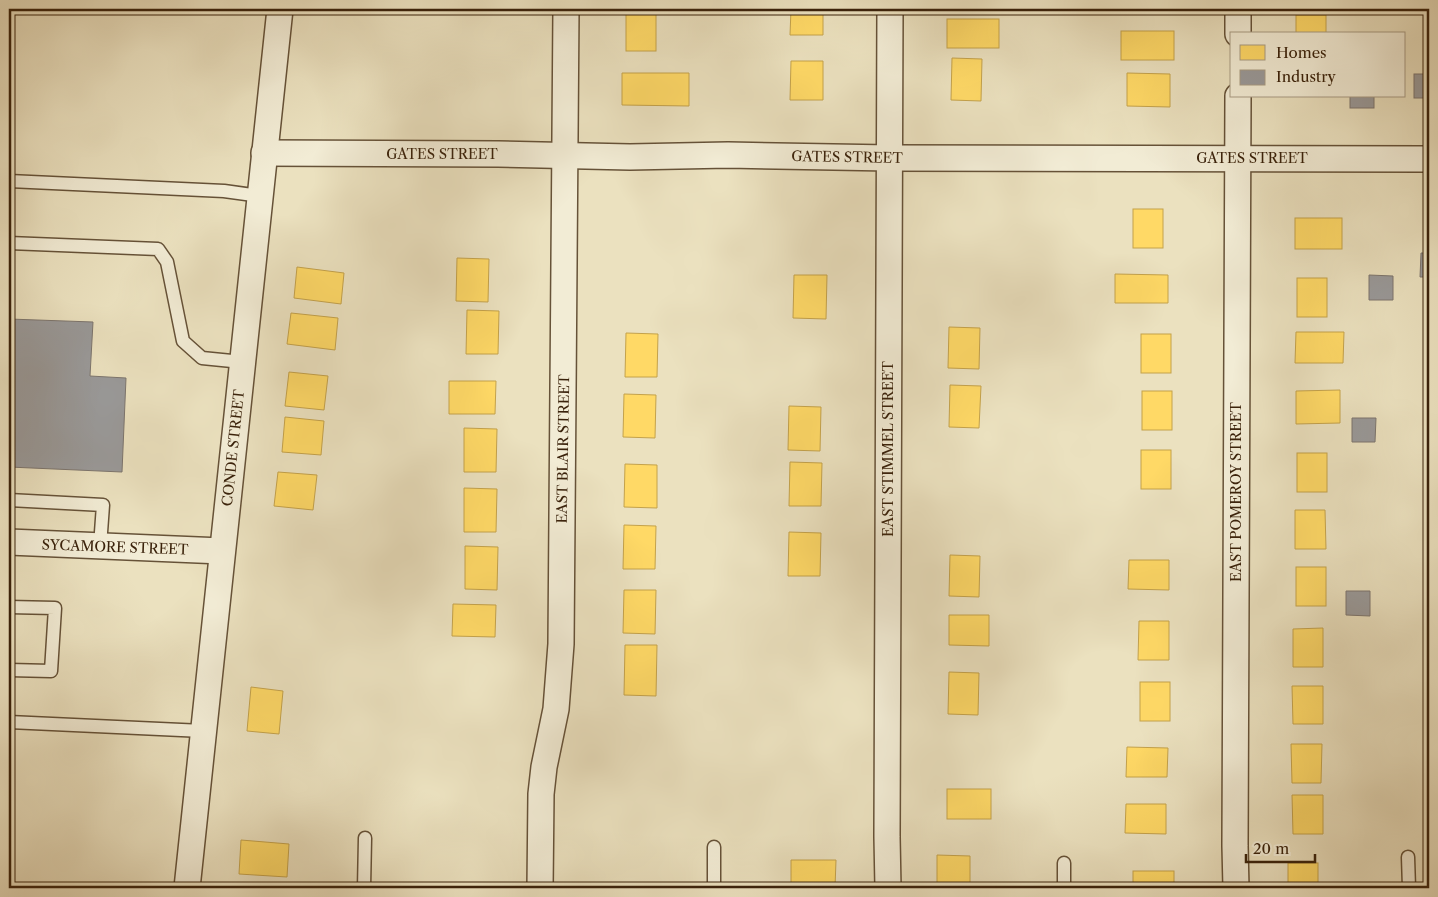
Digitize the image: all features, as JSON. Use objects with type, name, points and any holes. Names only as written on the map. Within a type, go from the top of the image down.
[{"type":"street","name":"CONDE STREET","points":[[187,888],[280,9]]},
{"type":"street","name":"EAST BLAIR STREET","points":[[540,888],[540,794],[556,709],[561,644],[566,9]]},
{"type":"street","name":"EAST STIMMEL STREET","points":[[888,888],[890,9]]},
{"type":"street","points":[[1238,9],[1238,32]]},
{"type":"street","name":"EAST POMEROY STREET","points":[[1236,888],[1236,227],[1238,98]]},
{"type":"street","name":"GATES STREET","points":[[264,153],[498,154],[630,158],[728,156],[1429,159]]},
{"type":"street","name":"SYCAMORE STREET","points":[[9,542],[222,551]]},
{"type":"lane","points":[[9,181],[224,191],[260,196]]},
{"type":"lane","points":[[9,243],[158,249],[167,262],[183,341],[202,358],[242,362]]},
{"type":"lane","points":[[9,500],[103,505],[100,546]]},
{"type":"lane","points":[[9,607],[55,608],[51,672],[9,670]]},
{"type":"lane","points":[[9,722],[203,731]]},
{"type":"lane","points":[[364,838],[364,888]]},
{"type":"lane","points":[[714,847],[714,888]]},
{"type":"lane","points":[[1408,856],[1409,888]]},
{"type":"lane","points":[[1064,863],[1064,888]]},
{"type":"building: Homes","points":[[626,9],[656,9],[656,51],[626,51]]},
{"type":"building: Homes","points":[[791,9],[823,9],[823,35],[790,35]]},
{"type":"building: Homes","points":[[1296,15],[1326,15],[1326,32],[1296,32]]},
{"type":"building: Homes","points":[[947,19],[999,19],[999,48],[947,48]]},
{"type":"building: Homes","points":[[1121,31],[1174,31],[1174,60],[1121,60]]},
{"type":"building: Homes","points":[[952,58],[982,59],[981,101],[951,100]]},
{"type":"building: Homes","points":[[791,61],[823,61],[823,100],[790,100]]},
{"type":"building: Homes","points":[[622,73],[689,73],[689,106],[622,105]]},
{"type":"building: Homes","points":[[1127,73],[1170,74],[1170,107],[1127,106]]},
{"type":"building: Homes","points":[[1133,209],[1163,209],[1163,248],[1133,248]]},
{"type":"building: Homes","points":[[1295,218],[1342,218],[1342,249],[1295,249]]},
{"type":"building: Homes","points":[[457,258],[489,259],[488,302],[456,301]]},
{"type":"building: Homes","points":[[297,267],[344,273],[341,304],[294,298]]},
{"type":"building: Homes","points":[[1115,274],[1168,275],[1168,303],[1115,303]]},
{"type":"building: Homes","points":[[794,275],[827,275],[826,319],[793,318]]},
{"type":"building: Homes","points":[[1297,278],[1327,278],[1327,317],[1297,317]]},
{"type":"building: Homes","points":[[467,310],[499,311],[498,354],[466,354]]},
{"type":"building: Homes","points":[[291,313],[338,318],[335,350],[287,344]]},
{"type":"building: Homes","points":[[949,327],[980,328],[979,369],[948,368]]},
{"type":"building: Homes","points":[[1296,332],[1344,332],[1343,363],[1295,363]]},
{"type":"building: Homes","points":[[626,333],[658,334],[657,377],[625,377]]},
{"type":"building: Homes","points":[[1141,334],[1171,334],[1171,373],[1141,373]]},
{"type":"building: Homes","points":[[289,372],[328,376],[324,410],[285,406]]},
{"type":"building: Homes","points":[[449,381],[496,381],[495,414],[449,414]]},
{"type":"building: Homes","points":[[950,385],[981,386],[979,428],[949,427]]},
{"type":"building: Homes","points":[[1340,390],[1340,423],[1296,424],[1296,391]]},
{"type":"building: Homes","points":[[1142,391],[1172,391],[1172,430],[1142,430]]},
{"type":"building: Homes","points":[[624,394],[656,395],[655,438],[623,437]]},
{"type":"building: Homes","points":[[789,406],[821,407],[820,451],[788,450]]},
{"type":"building: Homes","points":[[285,417],[324,421],[321,455],[282,452]]},
{"type":"building: Homes","points":[[464,428],[497,429],[496,472],[464,472]]},
{"type":"building: Homes","points":[[1141,450],[1171,450],[1171,489],[1141,489]]},
{"type":"building: Homes","points":[[1297,453],[1327,453],[1327,492],[1297,492]]},
{"type":"building: Homes","points":[[790,462],[822,463],[821,506],[789,506]]},
{"type":"building: Homes","points":[[625,464],[657,465],[657,508],[624,507]]},
{"type":"building: Homes","points":[[278,472],[317,475],[313,510],[274,506]]},
{"type":"building: Homes","points":[[464,488],[497,489],[496,532],[464,532]]},
{"type":"building: Homes","points":[[1295,510],[1325,510],[1326,549],[1295,549]]},
{"type":"building: Homes","points":[[624,525],[656,526],[655,569],[623,569]]},
{"type":"building: Homes","points":[[789,532],[821,533],[820,576],[788,576]]},
{"type":"building: Homes","points":[[465,546],[498,547],[497,590],[465,589]]},
{"type":"building: Homes","points":[[950,555],[980,556],[979,597],[949,596]]},
{"type":"building: Homes","points":[[1129,560],[1169,560],[1169,590],[1128,589]]},
{"type":"building: Homes","points":[[1296,567],[1326,567],[1326,606],[1296,606]]},
{"type":"building: Homes","points":[[624,590],[656,590],[655,634],[623,633]]},
{"type":"building: Homes","points":[[453,604],[496,605],[495,637],[452,636]]},
{"type":"building: Homes","points":[[949,615],[989,615],[989,646],[949,645]]},
{"type":"building: Homes","points":[[1139,621],[1169,621],[1169,660],[1138,660]]},
{"type":"building: Homes","points":[[1323,628],[1323,667],[1293,667],[1293,629]]},
{"type":"building: Homes","points":[[625,645],[657,645],[656,696],[624,695]]},
{"type":"building: Homes","points":[[949,672],[979,673],[978,715],[948,714]]},
{"type":"building: Homes","points":[[1140,682],[1170,682],[1170,721],[1140,721]]},
{"type":"building: Homes","points":[[1292,686],[1323,686],[1323,724],[1293,724]]},
{"type":"building: Homes","points":[[251,687],[283,691],[279,734],[247,731]]},
{"type":"building: Homes","points":[[1291,744],[1322,744],[1321,783],[1292,783]]},
{"type":"building: Homes","points":[[1127,747],[1168,748],[1167,777],[1126,777]]},
{"type":"building: Homes","points":[[947,789],[991,789],[991,819],[947,819]]},
{"type":"building: Homes","points":[[1292,795],[1323,795],[1323,834],[1293,834]]},
{"type":"building: Homes","points":[[1126,804],[1166,804],[1166,834],[1125,833]]},
{"type":"building: Homes","points":[[241,840],[289,844],[287,877],[239,874]]},
{"type":"building: Homes","points":[[937,855],[970,856],[970,888],[937,888]]},
{"type":"building: Homes","points":[[791,860],[836,860],[835,888],[791,888]]},
{"type":"building: Homes","points":[[1288,863],[1318,863],[1318,888],[1288,888]]},
{"type":"building: Homes","points":[[1133,871],[1174,871],[1174,888],[1133,888]]},
{"type":"building: Industry","points":[[1414,74],[1429,74],[1429,98],[1414,98]]},
{"type":"building: Industry","points":[[1350,98],[1374,98],[1374,108],[1350,108]]},
{"type":"building: Industry","points":[[1421,253],[1429,253],[1429,277],[1420,277]]},
{"type":"building: Industry","points":[[1369,275],[1393,276],[1393,300],[1369,300]]},
{"type":"building: Industry","points":[[9,319],[93,322],[90,376],[126,378],[122,472],[9,467]]},
{"type":"building: Industry","points":[[1352,418],[1376,418],[1375,442],[1352,442]]},
{"type":"building: Industry","points":[[1346,591],[1370,591],[1370,616],[1346,615]]}]
